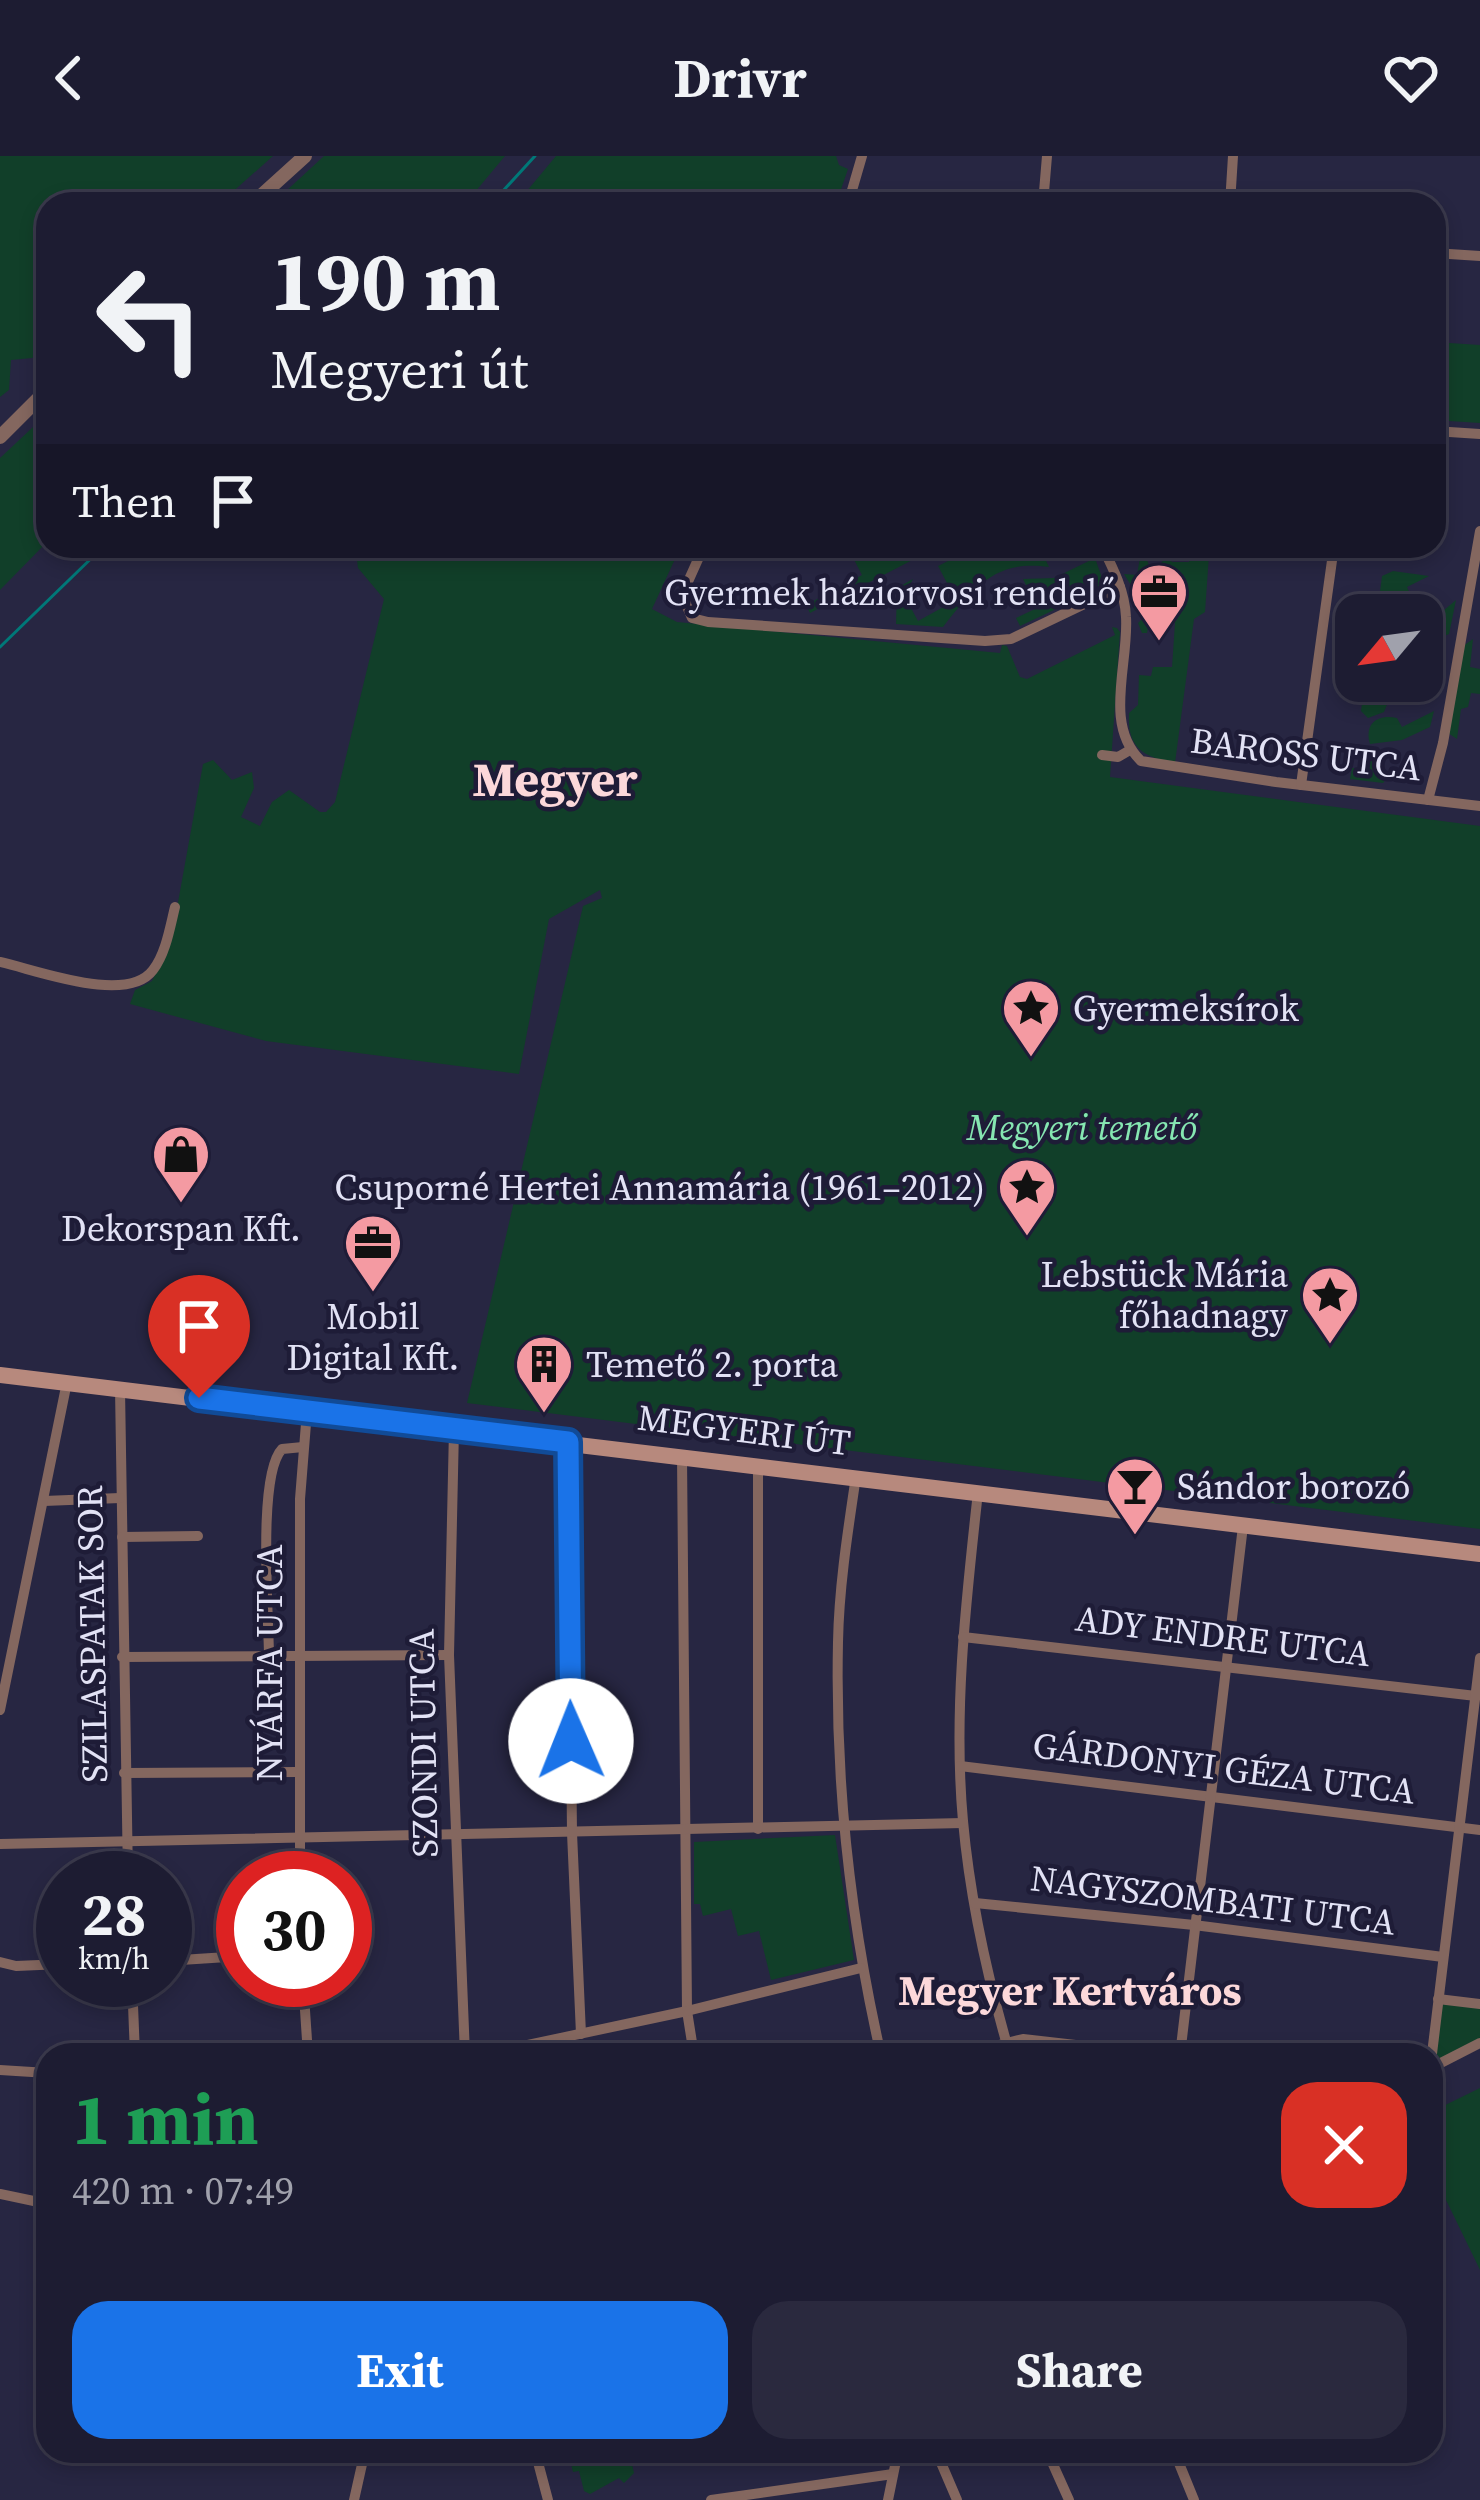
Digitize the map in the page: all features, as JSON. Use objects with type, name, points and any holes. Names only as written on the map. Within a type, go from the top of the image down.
[{"type":"main road","name":"MEGYERI ÚT","points":[[0,1375],[1480,1554]]},
{"type":"street","points":[[265,192],[305,156]]},
{"type":"street","points":[[852,192],[862,156]]},
{"type":"street","points":[[1044,192],[1047,156]]},
{"type":"street","points":[[1231,192],[1233,156]]},
{"type":"street","points":[[1446,255],[1480,256]]},
{"type":"street","points":[[0,437],[36,400]]},
{"type":"street","points":[[1446,432],[1480,434]]},
{"type":"street","points":[[1428,800],[1443,743],[1480,531]]},
{"type":"street","points":[[699,558],[682,595],[692,618],[985,641],[1011,639],[1120,586]]},
{"type":"street","points":[[1102,755],[1118,758],[1130,750],[1120,723],[1126,619],[1120,586],[1107,558]]},
{"type":"street","points":[[1301,785],[1332,558]]},
{"type":"street","name":"BAROSS UTCA","points":[[1130,750],[1141,761],[1156,765],[1480,806]]},
{"type":"street","points":[[0,962],[94,984],[131,985],[156,966],[175,908]]},
{"type":"street","name":"SZILASPATAK SOR","points":[[0,1710],[67,1382]]},
{"type":"street","name":"SZILASPATAK SOR","points":[[120,1389],[126,1851]]},
{"type":"street","name":"NYÁRFA UTCA","points":[[299,1851],[298,1657],[307,1411]]},
{"type":"street","name":"SZONDI UTCA","points":[[454,1429],[449,1654],[464,2043]]},
{"type":"street","points":[[568,1442],[572,1833],[581,2034]]},
{"type":"street","name":"NYÁRFA UTCA","points":[[269,1658],[267,1503],[273,1459],[282,1449],[303,1448]]},
{"type":"street","points":[[682,1456],[686,2011],[692,2043]]},
{"type":"street","points":[[758,1829],[759,1465]]},
{"type":"street","points":[[856,1476],[838,1640],[843,1827],[861,1968],[878,2043]]},
{"type":"street","points":[[978,1492],[963,1636],[960,1766],[975,1903],[1007,2043]]},
{"type":"street","points":[[44,1501],[120,1498]]},
{"type":"street","points":[[1181,2043],[1243,1526]]},
{"type":"street","points":[[122,1537],[198,1536]]},
{"type":"street","name":"ADY ENDRE UTCA","points":[[963,1636],[1476,1696]]},
{"type":"street","points":[[122,1657],[449,1654]]},
{"type":"street","points":[[1433,2043],[1480,1658]]},
{"type":"street","name":"GÁRDONYI GÉZA UTCA","points":[[960,1766],[1480,1829]]},
{"type":"street","points":[[124,1773],[298,1772]]},
{"type":"street","points":[[0,1844],[963,1823]]},
{"type":"street","name":"NAGYSZOMBATI UTCA","points":[[975,1903],[1443,1957]]},
{"type":"street","points":[[0,1962],[36,1965]]},
{"type":"street","points":[[538,2043],[861,1968]]},
{"type":"street","points":[[1438,1999],[1480,2004]]},
{"type":"street","points":[[133,2007],[135,2043]]},
{"type":"street","points":[[305,2007],[307,2043]]},
{"type":"street","points":[[1017,2043],[1023,2039],[1058,2043]]},
{"type":"street","points":[[1443,2060],[1480,2043]]},
{"type":"street","points":[[0,2070],[36,2072]]},
{"type":"street","points":[[0,2194],[36,2202]]},
{"type":"street","points":[[355,2500],[363,2463]]},
{"type":"street","points":[[538,2463],[548,2500]]},
{"type":"street","points":[[888,2500],[895,2463]]},
{"type":"street","points":[[942,2463],[957,2500]]},
{"type":"street","points":[[1052,2463],[1069,2500]]},
{"type":"street","points":[[1179,2463],[1195,2500]]},
{"type":"street","points":[[711,2500],[893,2474]]},
{"type":"green space","points":[[0,156],[273,156],[232,192],[36,192],[36,356],[11,360],[9,390],[0,397]]},
{"type":"green space","points":[[324,156],[505,156],[475,192],[285,192]]},
{"type":"green space","points":[[556,156],[836,156],[839,165],[848,169],[840,192],[526,192]]},
{"type":"green space","points":[[1446,343],[1480,345],[1480,423],[1446,421]]},
{"type":"green space","points":[[36,424],[36,553],[0,590],[0,458]]},
{"type":"green space","name":"Megyeri temető","points":[[353,558],[675,558],[652,609],[677,622],[1000,653],[1002,645],[1007,646],[1020,677],[1027,679],[1115,635],[1112,627],[1117,628],[1110,777],[1480,826],[1480,1529],[467,1403],[583,906],[602,898],[600,890],[549,919],[519,1074],[266,1041],[130,1004],[135,990],[152,981],[171,941],[203,764],[213,760],[232,780],[252,772],[254,788],[241,817],[260,826],[272,802],[289,790],[320,812],[335,802],[384,599],[358,568]]},
{"type":"green space","points":[[853,558],[916,558],[810,613],[806,605],[862,575]]},
{"type":"green space","points":[[954,558],[1045,558],[1049,567],[1014,568],[987,579],[943,627],[896,624],[897,588],[913,579],[904,595],[918,621],[956,600],[938,566]]},
{"type":"green space","points":[[1095,558],[1105,586],[1020,626],[1016,618],[1037,608],[1023,579],[1054,578]]},
{"type":"green space","points":[[1140,558],[1157,569],[1165,558],[1189,562],[1189,558],[1209,558],[1205,612],[1194,619],[1175,763],[1139,749],[1131,735],[1129,713],[1138,705],[1139,675],[1151,676],[1153,667],[1172,667],[1175,623],[1149,622],[1147,633],[1142,633],[1138,623],[1144,617],[1167,619],[1169,597],[1137,595],[1124,574],[1137,575]]},
{"type":"green space","points":[[1393,571],[1429,576],[1407,587],[1410,594],[1380,594],[1382,576]]},
{"type":"green space","points":[[1456,600],[1449,634],[1443,636],[1443,611]]},
{"type":"green space","points":[[1473,639],[1470,667],[1480,669],[1480,694],[1471,693],[1468,707],[1461,709],[1457,739],[1448,733],[1463,646]]},
{"type":"green space","points":[[1362,702],[1388,702],[1384,712],[1368,718],[1361,711]]},
{"type":"green space","points":[[1434,711],[1430,727],[1402,740],[1370,744],[1371,725],[1379,719],[1397,718],[1402,727]]},
{"type":"green space","points":[[1378,754],[1388,777],[1383,783],[1350,779],[1352,768],[1364,768],[1370,755]]},
{"type":"green space","points":[[835,1835],[854,1960],[771,1980],[759,1931],[738,1936],[731,1909],[703,1916],[700,1904],[694,1904],[694,1842]]},
{"type":"green space","points":[[1438,1999],[1480,2004],[1480,2043],[1443,2057],[1443,2043],[1433,2043]]},
{"type":"green space","points":[[1480,2088],[1480,2270],[1443,2194],[1443,2106]]},
{"type":"green space","points":[[571,2463],[632,2463],[634,2473],[624,2483],[619,2478],[590,2494],[584,2491],[579,2471],[573,2472]]},
{"type":"waterway","points":[[502,192],[535,156]]},
{"type":"waterway","points":[[0,647],[92,558]]},
{"type":"place","name":"Gyermek háziorvosi rendelő","points":[[1159,643]]},
{"type":"place","name":"Gyermeksírok","points":[[1031,1059]]},
{"type":"place","name":"Dekorspan Kft.","points":[[181,1205]]},
{"type":"place","name":"Csuporné Hertei Annamária (1961–2012)","points":[[1027,1238]]},
{"type":"place","name":"Mobil Digital Kft.","points":[[373,1294]]},
{"type":"place","name":"Lebstück Mária főhadnagy","points":[[1330,1346]]},
{"type":"place","name":"Temető 2. porta","points":[[544,1415]]},
{"type":"place","name":"Sándor borozó","points":[[1135,1537]]},
{"type":"district","name":"Megyer","points":[[555,779]]},
{"type":"district","name":"Megyer Kertváros","points":[[1070,1990]]},
{"type":"route","points":[[199,1398],[568,1442],[571,1741]]}]
